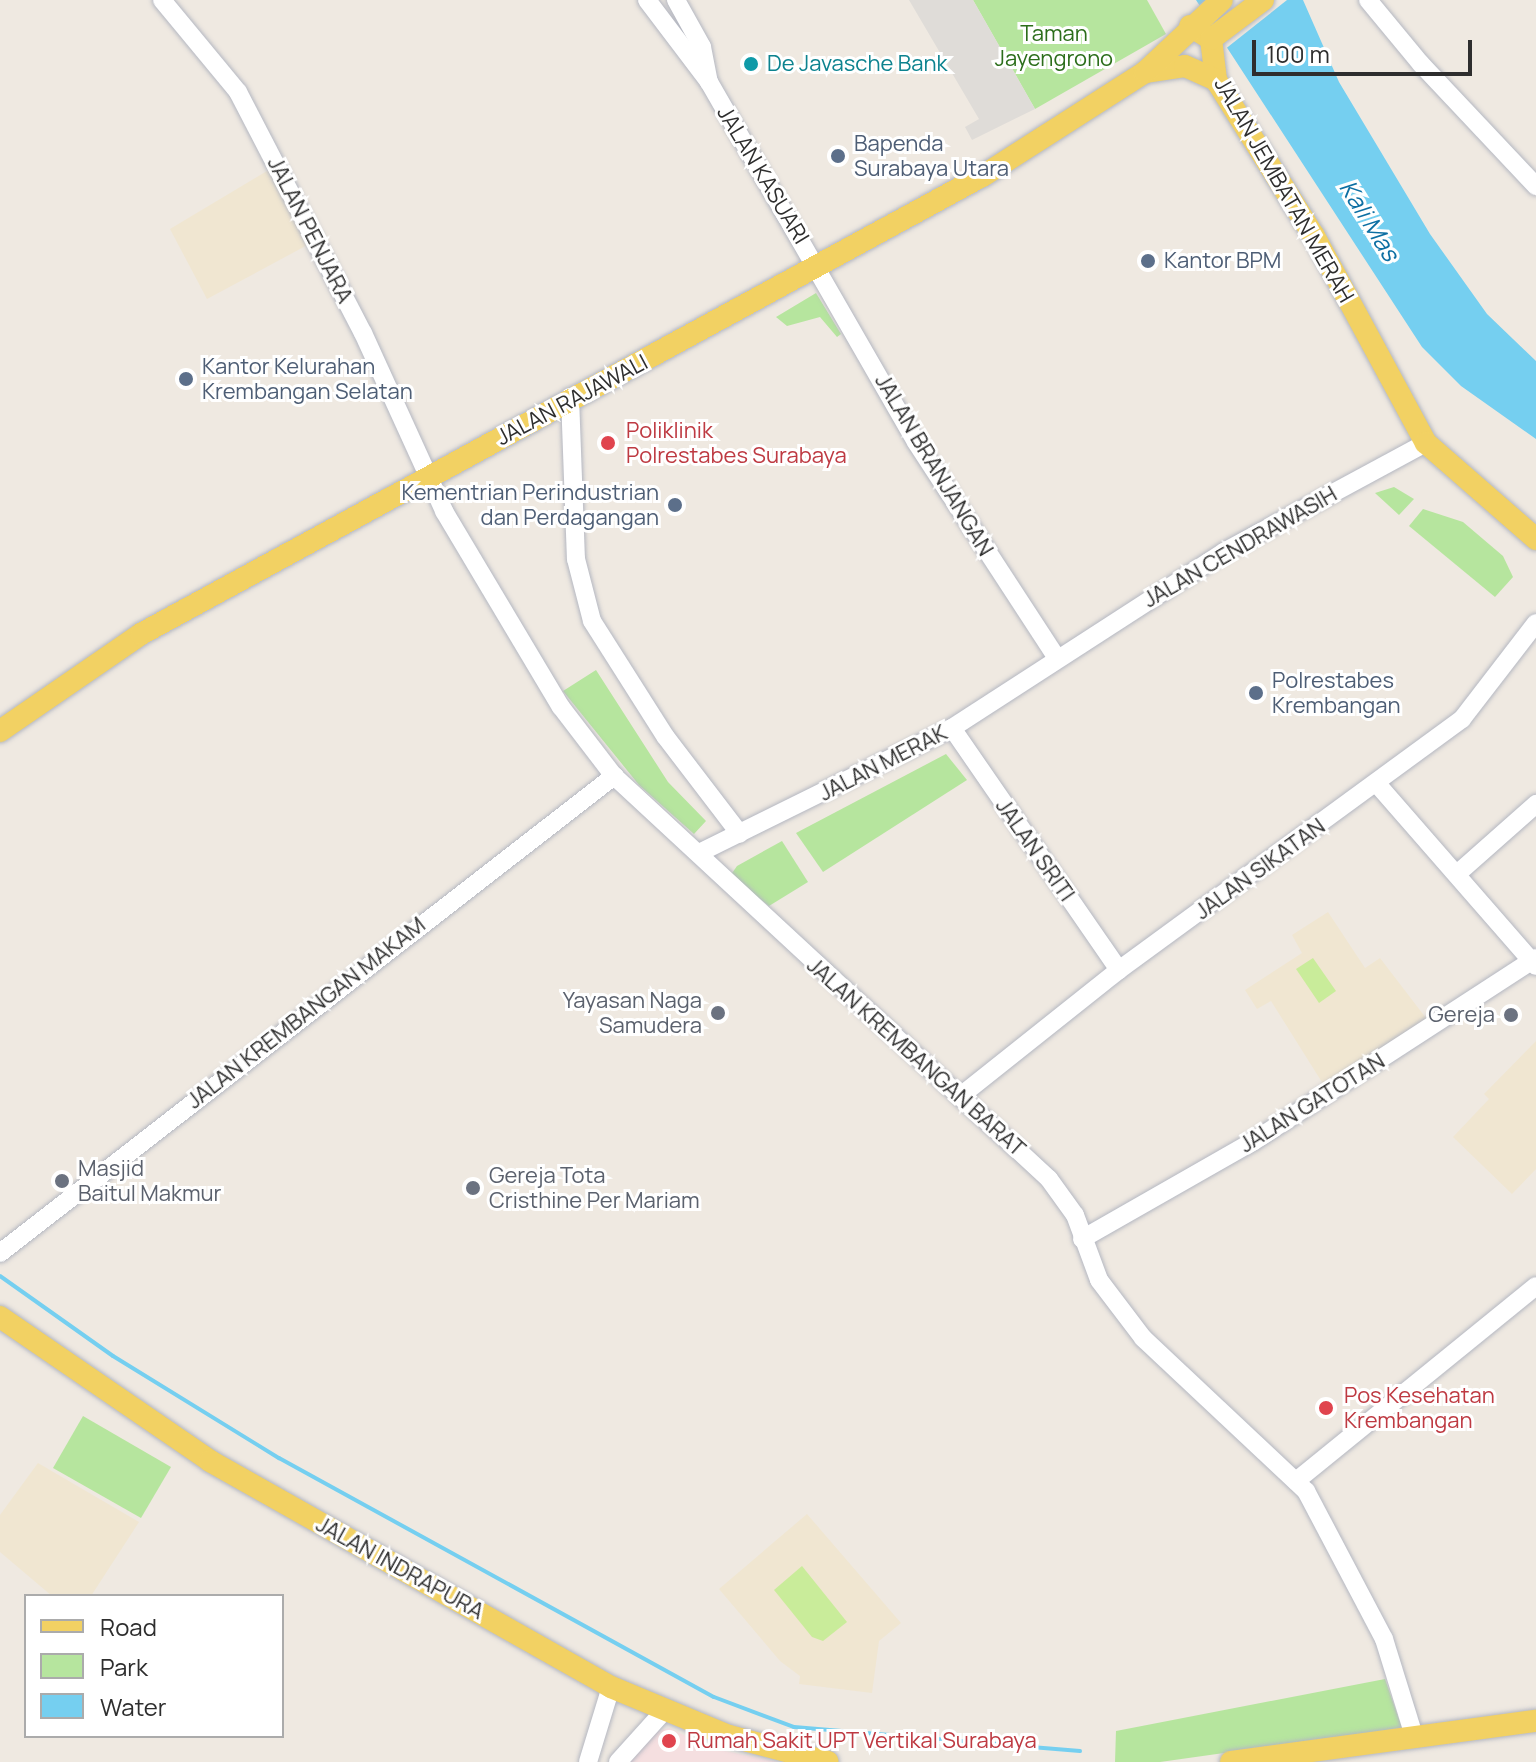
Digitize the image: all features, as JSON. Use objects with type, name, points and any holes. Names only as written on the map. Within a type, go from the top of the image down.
[{"type":"main road","name":"JALAN RAJAWALI","points":[[0,731],[141,634],[570,397],[819,268],[984,175],[1145,72],[1196,21],[1222,0]]},
{"type":"main road","points":[[1196,21],[1213,38],[1263,0]]},
{"type":"main road","name":"JALAN JEMBATAN MERAH","points":[[1213,38],[1216,80],[1314,236],[1426,443]]},
{"type":"main road","name":"JALAN RAJAWALI","points":[[1145,72],[1185,66],[1216,80]]},
{"type":"main road","points":[[1426,443],[1536,539]]},
{"type":"main road","name":"JALAN INDRAPURA","points":[[0,1317],[210,1461],[611,1687],[729,1736],[828,1762]]},
{"type":"main road","points":[[1231,1762],[1536,1721]]},
{"type":"street","name":"JALAN PENJARA","points":[[162,0],[244,103],[363,333],[429,477]]},
{"type":"street","name":"JALAN KASUARI","points":[[647,0],[709,82],[819,268]]},
{"type":"street","name":"JALAN KASUARI","points":[[676,0],[702,47],[709,82]]},
{"type":"street","points":[[1368,0],[1421,64],[1536,186]]},
{"type":"street","name":"JALAN BRANJANGAN","points":[[819,268],[916,442],[1057,658]]},
{"type":"street","points":[[570,397],[576,559],[592,621],[665,736],[740,834]]},
{"type":"street","name":"JALAN CENDRAWASIH","points":[[1057,658],[1224,552],[1426,443]]},
{"type":"street","name":"JALAN KREMBANGAN BARAT","points":[[429,477],[524,650],[614,776],[699,853],[854,1003],[963,1094],[1049,1179],[1075,1215],[1099,1280],[1143,1338],[1296,1481],[1315,1506],[1384,1639],[1414,1736]]},
{"type":"street","name":"JALAN SIKATAN","points":[[963,1094],[1119,970],[1378,785],[1462,719],[1536,623]]},
{"type":"street","name":"JALAN MERAK","points":[[699,853],[952,728],[1057,658]]},
{"type":"street","name":"JALAN SRITI","points":[[952,728],[1119,970]]},
{"type":"street","name":"JALAN KREMBANGAN MAKAM","points":[[2,1252],[614,776]]},
{"type":"street","points":[[1378,785],[1534,962]]},
{"type":"street","points":[[1457,874],[1536,804]]},
{"type":"street","name":"JALAN GATOTAN","points":[[1082,1239],[1254,1141],[1534,962]]},
{"type":"street","points":[[1296,1481],[1536,1286]]},
{"type":"street","points":[[588,1762],[601,1732],[611,1687]]},
{"type":"street","points":[[618,1762],[630,1744],[665,1710]]},
{"type":"street","points":[[601,1732],[630,1744]]},
{"type":"shaded area","points":[[909,0],[973,0],[1035,109],[972,140],[965,127],[979,119]]},
{"type":"shaded area","points":[[272,168],[313,242],[207,299],[170,229]]},
{"type":"shaded area","points":[[1328,912],[1365,968],[1380,958],[1429,1022],[1325,1087],[1271,1001],[1257,1009],[1245,990],[1302,953],[1292,935]]},
{"type":"shaded area","points":[[1536,1041],[1536,1169],[1512,1194],[1453,1137],[1489,1099],[1484,1094]]},
{"type":"shaded area","points":[[38,1463],[139,1522],[92,1594],[50,1594],[0,1552],[0,1515]]},
{"type":"shaded area","points":[[807,1514],[901,1623],[879,1641],[872,1693],[799,1684],[800,1676],[780,1661],[719,1589]]},
{"type":"shaded area","name":"Rumah Sakit UPT Vertikal Surabaya","points":[[669,1728],[711,1748],[779,1762],[628,1762],[645,1735]]},
{"type":"green space","name":"Taman Jayengrono","points":[[973,0],[1147,0],[1166,34],[1035,109]]},
{"type":"green space","points":[[816,293],[841,334],[837,337],[820,317],[787,326],[776,317]]},
{"type":"green space","points":[[1394,487],[1414,499],[1399,515],[1375,493]]},
{"type":"green space","points":[[1423,509],[1463,522],[1503,556],[1513,577],[1495,597],[1409,526]]},
{"type":"green space","points":[[596,670],[668,782],[706,821],[694,834],[639,785],[563,691]]},
{"type":"green space","points":[[946,754],[967,780],[823,872],[796,833]]},
{"type":"green space","points":[[782,841],[808,882],[769,906],[730,876],[737,866]]},
{"type":"green space","points":[[1313,958],[1336,991],[1319,1003],[1296,969]]},
{"type":"green space","points":[[83,1416],[171,1467],[141,1518],[53,1468]]},
{"type":"green space","points":[[802,1566],[847,1622],[823,1641],[812,1637],[774,1590]]},
{"type":"green space","points":[[1385,1679],[1402,1728],[1160,1762],[1115,1762],[1116,1731]]},
{"type":"water","name":"Kali Mas","points":[[1196,0],[1303,0],[1339,82],[1430,234],[1487,314],[1536,361],[1536,439],[1461,386],[1422,347]]},
{"type":"pier","points":[[1206,0],[1287,0],[1224,50],[1196,8]]},
{"type":"waterway","points":[[0,1276],[113,1356],[279,1458],[714,1697],[794,1727],[1080,1751]]},
{"type":"place","name":"De Javasche Bank","points":[[751,64]]},
{"type":"place","name":"Bapenda Surabaya Utara","points":[[838,156]]},
{"type":"place","name":"Kantor BPM","points":[[1148,261]]},
{"type":"place","name":"Kantor Kelurahan Krembangan Selatan","points":[[186,379]]},
{"type":"place","name":"Poliklinik Polrestabes Surabaya","points":[[608,443]]},
{"type":"place","name":"Kementrian Perindustrian dan Perdagangan","points":[[675,505]]},
{"type":"place","name":"Polrestabes Krembangan","points":[[1256,693]]},
{"type":"place","name":"Yayasan Naga Samudera","points":[[718,1013]]},
{"type":"place","name":"Gereja","points":[[1511,1015]]},
{"type":"place","name":"Masjid Baitul Makmur","points":[[62,1181]]},
{"type":"place","name":"Gereja Tota Cristhine Per Mariam","points":[[473,1188]]},
{"type":"place","name":"Pos Kesehatan Krembangan","points":[[1326,1408]]},
{"type":"place","name":"Rumah Sakit UPT Vertikal Surabaya","points":[[669,1741]]}]
